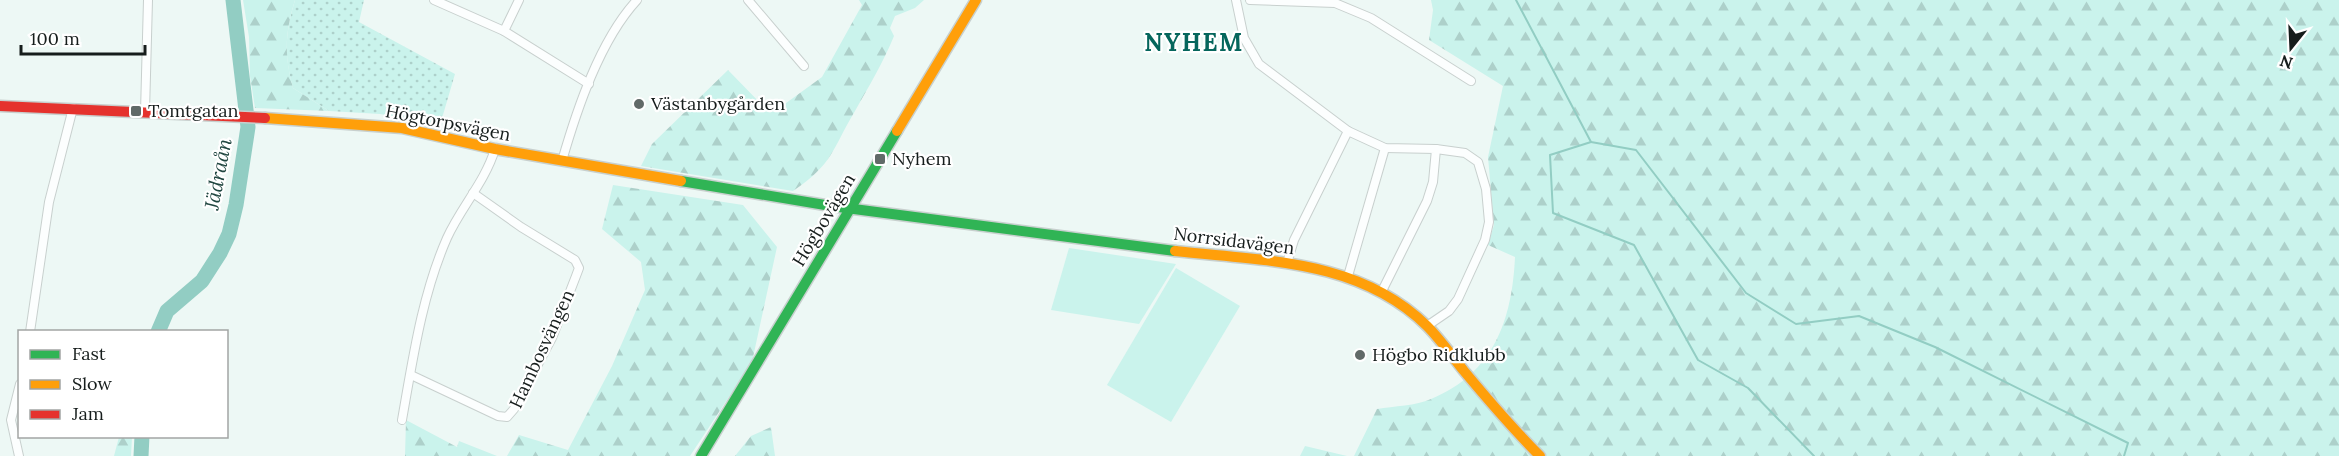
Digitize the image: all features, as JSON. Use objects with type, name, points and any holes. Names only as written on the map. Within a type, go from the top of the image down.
[{"type":"street","points":[[145,112],[148,0]]},
{"type":"street","points":[[434,0],[504,31],[589,84]]},
{"type":"street","points":[[504,31],[519,0]]},
{"type":"street","points":[[562,161],[589,84],[619,21],[637,0]]},
{"type":"street","points":[[748,0],[804,66]]},
{"type":"street","name":"Högbovägen","points":[[700,456],[976,0]]},
{"type":"street","points":[[1236,0],[1244,38],[1258,64],[1348,131],[1385,148],[1421,148],[1465,153],[1478,162],[1486,189],[1489,222],[1485,240],[1458,299],[1449,311],[1427,326]]},
{"type":"street","points":[[1250,0],[1335,3],[1371,18],[1471,81]]},
{"type":"street","name":"Högtorpsvägen","points":[[0,106],[217,115],[402,128],[495,149],[850,209]]},
{"type":"street","points":[[30,330],[49,202],[73,108]]},
{"type":"street","points":[[1287,263],[1294,240],[1348,131]]},
{"type":"street","points":[[1348,276],[1385,148]]},
{"type":"street","points":[[402,420],[433,274],[448,235],[491,162],[495,149]]},
{"type":"street","points":[[1382,291],[1427,201],[1433,182],[1436,149]]},
{"type":"street","name":"Hambosvängen","points":[[411,375],[498,416],[507,417],[519,400],[552,338],[579,268],[575,260],[521,228],[473,194]]},
{"type":"street","name":"Norrsidavägen","points":[[850,209],[1287,263],[1348,276],[1382,291],[1427,326],[1507,423],[1540,456]]},
{"type":"street","points":[[18,393],[11,420],[19,456]]},
{"type":"green space","points":[[243,0],[295,0],[287,44],[288,65],[293,88],[329,111],[255,108],[250,76],[249,37]]},
{"type":"green space","points":[[295,0],[364,0],[359,22],[455,74],[440,125],[380,114],[329,111],[293,88],[288,65],[287,44]]},
{"type":"green space","points":[[859,0],[924,0],[915,8],[895,16],[890,28],[894,36],[885,56],[830,156],[817,172],[793,191],[641,166],[652,144],[728,70],[767,110],[782,106],[822,77],[862,5]]},
{"type":"green space","points":[[1431,0],[2339,0],[2339,456],[1354,456],[1377,409],[1431,399],[1453,388],[1470,375],[1496,342],[1504,323],[1513,280],[1515,257],[1488,245],[1494,225],[1488,157],[1503,86],[1429,40],[1433,10]]},
{"type":"green space","points":[[613,185],[743,205],[777,247],[752,362],[690,456],[507,456],[519,435],[568,450],[612,366],[645,290],[641,262],[602,229]]},
{"type":"green space","points":[[1069,248],[1176,264],[1139,324],[1051,310]]},
{"type":"green space","points":[[1176,268],[1240,306],[1171,422],[1107,385]]},
{"type":"green space","points":[[406,420],[457,447],[459,441],[497,456],[405,456]]},
{"type":"green space","points":[[771,427],[775,456],[735,456],[751,436]]},
{"type":"green space","points":[[119,438],[132,438],[131,456],[114,456]]},
{"type":"green space","points":[[1305,446],[1347,456],[1300,456]]},
{"type":"waterway","name":"Jädraån","points":[[159,330],[167,311],[202,281],[220,253],[229,234],[236,205],[248,127],[233,0]]},
{"type":"waterway","points":[[1516,0],[1591,142],[1636,150],[1746,293],[1796,324],[1859,316],[1935,347],[2128,443],[2124,456]]},
{"type":"waterway","points":[[1591,142],[1550,155],[1553,213],[1634,245],[1698,360],[1748,388],[1814,456]]},
{"type":"waterway","name":"Jädraån","points":[[141,456],[142,438]]},
{"type":"traffic: fast","points":[[701,456],[897,131]]},
{"type":"traffic: fast","points":[[681,181],[831,206],[1175,251]]},
{"type":"traffic: slow","points":[[897,131],[976,0]]},
{"type":"traffic: slow","points":[[265,118],[402,128],[495,149],[681,181]]},
{"type":"traffic: slow","points":[[1175,251],[1275,261],[1308,267],[1341,275],[1371,287],[1400,304],[1427,326],[1492,404],[1540,456]]},
{"type":"traffic: jam","points":[[0,106],[265,118]]},
{"type":"place","name":"Västanbygården","points":[[639,104]]},
{"type":"place","name":"Tomtgatan","points":[[136,111]]},
{"type":"place","name":"Nyhem","points":[[880,159]]},
{"type":"place","name":"Högbo Ridklubb","points":[[1360,355]]},
{"type":"district","name":"NYHEM","points":[[1194,43]]}]
